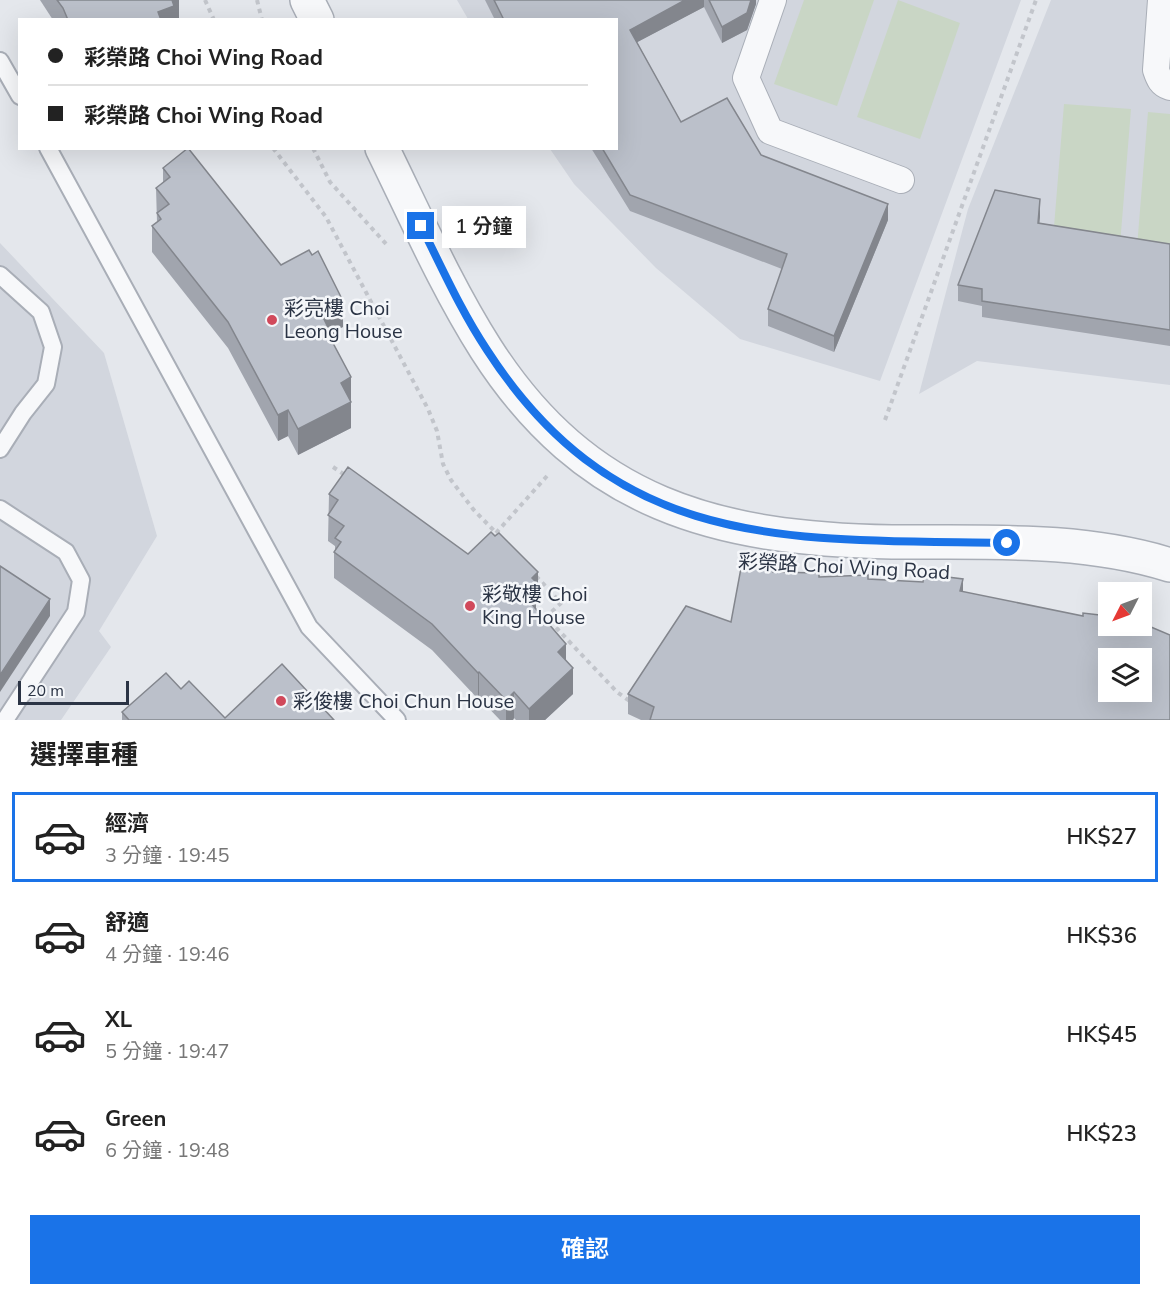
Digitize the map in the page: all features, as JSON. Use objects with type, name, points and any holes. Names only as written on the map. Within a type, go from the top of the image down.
[{"type":"street","points":[[307,0],[316,18]]},
{"type":"street","points":[[772,0],[746,78],[770,131],[901,180]]},
{"type":"street","points":[[1161,0],[1156,70],[1159,79],[1164,85],[1170,87]]},
{"type":"street","name":"彩榮路 Choi Wing Road","points":[[383,150],[459,303],[487,350],[512,385],[542,420],[574,451],[610,478],[646,497],[686,514],[730,526],[787,536],[841,541],[1031,544],[1076,547],[1116,552],[1170,565]]},
{"type":"lane","points":[[0,61],[18,92]]},
{"type":"lane","points":[[49,150],[309,627],[397,720]]},
{"type":"lane","points":[[0,275],[41,312],[53,347],[46,384],[23,413],[0,449]]},
{"type":"lane","points":[[0,509],[66,552],[81,580],[76,612],[5,720]]},
{"type":"path","points":[[205,0],[213,18]]},
{"type":"path","points":[[257,0],[262,18]]},
{"type":"path","points":[[885,420],[1035,0]]},
{"type":"path","points":[[275,150],[326,217],[428,409],[437,431],[443,464],[452,480],[473,509],[504,542]]},
{"type":"path","points":[[314,150],[330,182],[392,250]]},
{"type":"path","points":[[333,467],[352,480]]},
{"type":"path","points":[[538,469],[556,483]]},
{"type":"path","points":[[488,540],[547,476]]},
{"type":"path","points":[[529,568],[561,603],[546,617],[617,692],[634,704]]},
{"type":"shaded area","points":[[457,0],[1021,0],[880,381],[740,339],[656,268],[574,184],[551,150],[618,150],[618,18],[467,18]]},
{"type":"shaded area","points":[[1051,0],[1170,0],[1170,385],[977,361],[919,394],[968,209]]},
{"type":"shaded area","points":[[0,243],[104,353],[157,536],[99,631],[111,647],[61,720],[0,720]]},
{"type":"green space","points":[[804,0],[874,0],[837,106],[774,84]]},
{"type":"green space","points":[[898,0],[960,23],[920,139],[857,117]]},
{"type":"green space","points":[[1064,104],[1131,109],[1120,245],[1053,239]]},
{"type":"green space","points":[[1148,112],[1170,114],[1170,250],[1137,247]]},
{"type":"building","points":[[57,0],[172,0],[174,6],[158,12],[160,18],[67,18]]},
{"type":"building","points":[[494,0],[685,0],[630,30],[681,122],[727,98],[761,155],[888,204],[834,336],[768,309],[787,254],[630,195],[603,150],[618,150],[618,18],[503,18]]},
{"type":"building","points":[[709,0],[751,0],[747,13],[722,27]]},
{"type":"building","name":"彩亮樓 Choi Leong House","points":[[186,150],[190,150],[281,265],[309,250],[312,255],[318,251],[343,301],[336,304],[338,310],[323,317],[335,342],[333,343],[351,377],[341,383],[351,402],[298,429],[288,410],[278,415],[228,322],[152,226],[161,219],[157,213],[169,204],[156,188],[170,177],[163,168]]},
{"type":"building","points":[[995,190],[1040,199],[1038,223],[1170,244],[1170,330],[982,301],[982,289],[958,285]]},
{"type":"building","name":"彩敬樓 Choi King House","points":[[348,467],[468,554],[491,532],[495,536],[499,533],[538,572],[532,578],[536,582],[523,594],[566,644],[558,652],[573,668],[529,709],[514,692],[506,700],[432,624],[334,552],[341,542],[335,538],[344,526],[328,515],[338,500],[329,494]]},
{"type":"building","points":[[0,566],[50,599],[0,675]]},
{"type":"building","points":[[741,568],[773,569],[773,572],[819,573],[819,577],[868,575],[868,579],[923,582],[924,574],[963,579],[960,591],[1083,616],[1083,613],[1098,615],[1098,636],[1152,636],[1152,627],[1170,635],[1170,720],[650,720],[654,707],[628,694],[686,606],[731,622]]},
{"type":"building","points":[[282,664],[334,720],[129,720],[122,712],[166,673],[181,689],[189,681],[225,718]]},
{"type":"place","name":"彩亮樓 Choi Leong House","points":[[272,320]]},
{"type":"place","name":"彩敬樓 Choi King House","points":[[470,606]]},
{"type":"place","name":"彩俊樓 Choi Chun House","points":[[281,701]]},
{"type":"route","points":[[421,226],[459,303],[487,350],[512,385],[542,420],[574,451],[610,478],[686,514],[730,526],[787,536],[841,541],[1007,543]]}]
